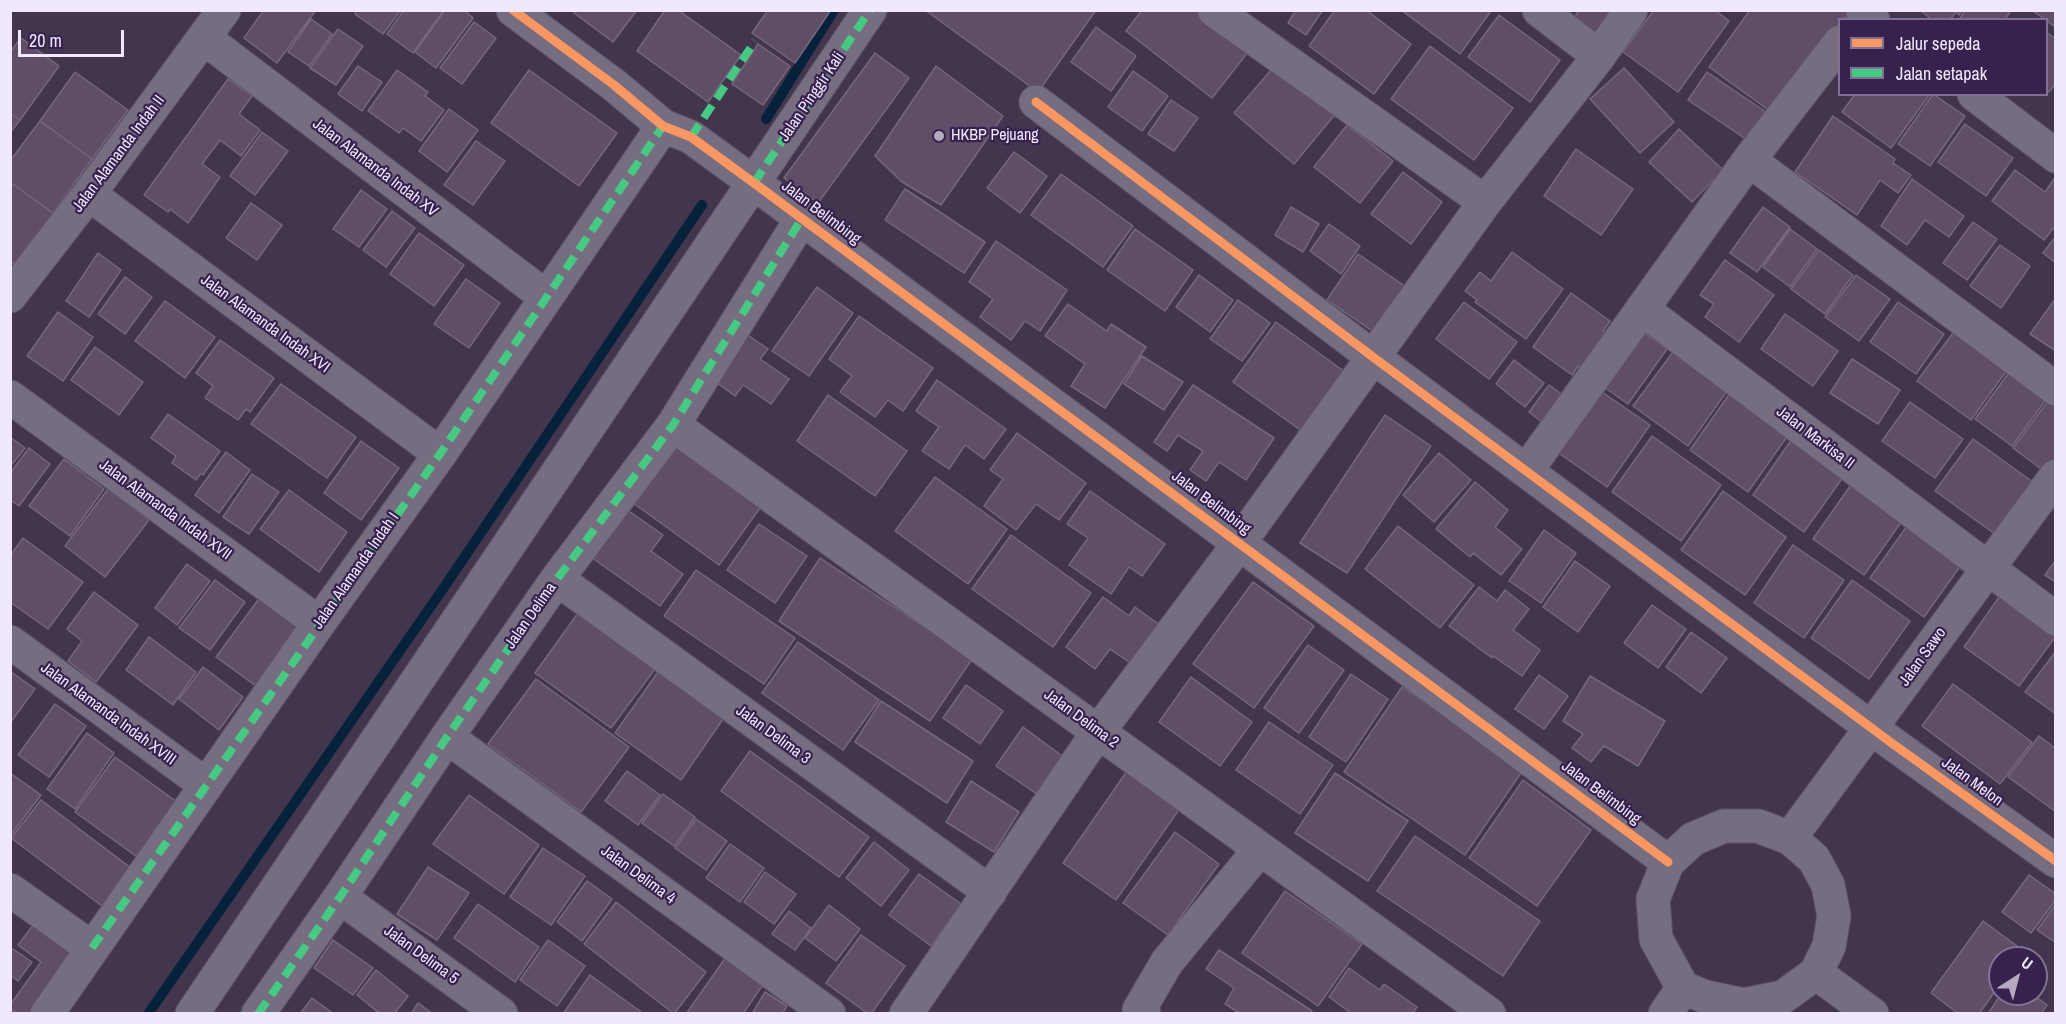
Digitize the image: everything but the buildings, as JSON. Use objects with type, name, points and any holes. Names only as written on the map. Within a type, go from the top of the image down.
[{"type":"street","name":"Jalan Alamanda Indah II","points":[[10,296],[89,194],[225,10]]},
{"type":"street","name":"Jalan Pinggir Kali","points":[[192,1014],[745,176],[870,10]]},
{"type":"street","points":[[1214,10],[1485,202]]},
{"type":"street","points":[[1539,10],[1599,56]]},
{"type":"street","points":[[906,1014],[1098,732],[1485,202],[1599,56],[1631,10]]},
{"type":"street","name":"Jalan Belimbing","points":[[525,14],[663,126],[691,137],[745,176],[1668,862]]},
{"type":"street","name":"Jalan Alamanda Indah XV","points":[[204,38],[546,297]]},
{"type":"street","points":[[1527,470],[1749,160],[1838,43]]},
{"type":"street","points":[[1977,96],[2055,156]]},
{"type":"street","name":"Jalan Melon","points":[[1036,102],[1373,357],[2055,861]]},
{"type":"street","name":"Jalan Alamanda Indah I","points":[[47,1014],[319,623],[440,454],[663,126]]},
{"type":"street","points":[[1749,160],[2055,388]]},
{"type":"street","name":"Jalan Alamanda Indah XVI","points":[[89,194],[440,454]]},
{"type":"street","name":"Jalan Delima","points":[[258,1014],[557,579],[673,425],[802,218]]},
{"type":"street","name":"Jalan Markisa II","points":[[1642,309],[1989,567],[2055,619]]},
{"type":"street","name":"Jalan Alamanda Indah XVII","points":[[10,398],[319,623]]},
{"type":"street","name":"Jalan Delima 2","points":[[673,425],[1489,1014]]},
{"type":"street","name":"Jalan Sawo","points":[[1790,838],[2055,476]]},
{"type":"street","name":"Jalan Delima 3","points":[[557,579],[990,892]]},
{"type":"street","name":"Jalan Alamanda Indah XVIII","points":[[10,642],[206,785]]},
{"type":"street","name":"Jalan Delima 4","points":[[447,737],[829,1014]]},
{"type":"street","points":[[1724,826],[1758,826],[1790,838],[1814,858],[1828,885],[1834,916],[1829,946],[1816,973],[1783,997],[1744,1005],[1706,997],[1674,1001],[1656,939],[1653,899],[1668,862],[1693,839],[1724,826]]},
{"type":"street","points":[[1140,1012],[1167,962],[1260,849]]},
{"type":"street","points":[[10,890],[92,948]]},
{"type":"street","name":"Jalan Delima 5","points":[[340,897],[501,1014]]},
{"type":"street","points":[[1816,973],[1872,1014]]},
{"type":"waterway","points":[[766,119],[834,10]]},
{"type":"waterway","points":[[148,1014],[447,583],[702,205]]},
{"type":"marked path","points":[[754,183],[870,10]]},
{"type":"marked path","points":[[691,137],[755,41]]},
{"type":"marked path","points":[[92,948],[440,454],[663,126]]},
{"type":"marked path","points":[[258,1014],[557,579],[673,425],[802,218]]},
{"type":"cycle path","points":[[513,10],[614,85],[663,126],[691,137],[754,183],[1668,862]]},
{"type":"cycle path","points":[[1036,102],[1373,357],[1893,744],[2056,861]]},
{"type":"place","name":"HKBP Pejuang","points":[[939,136]]}]
